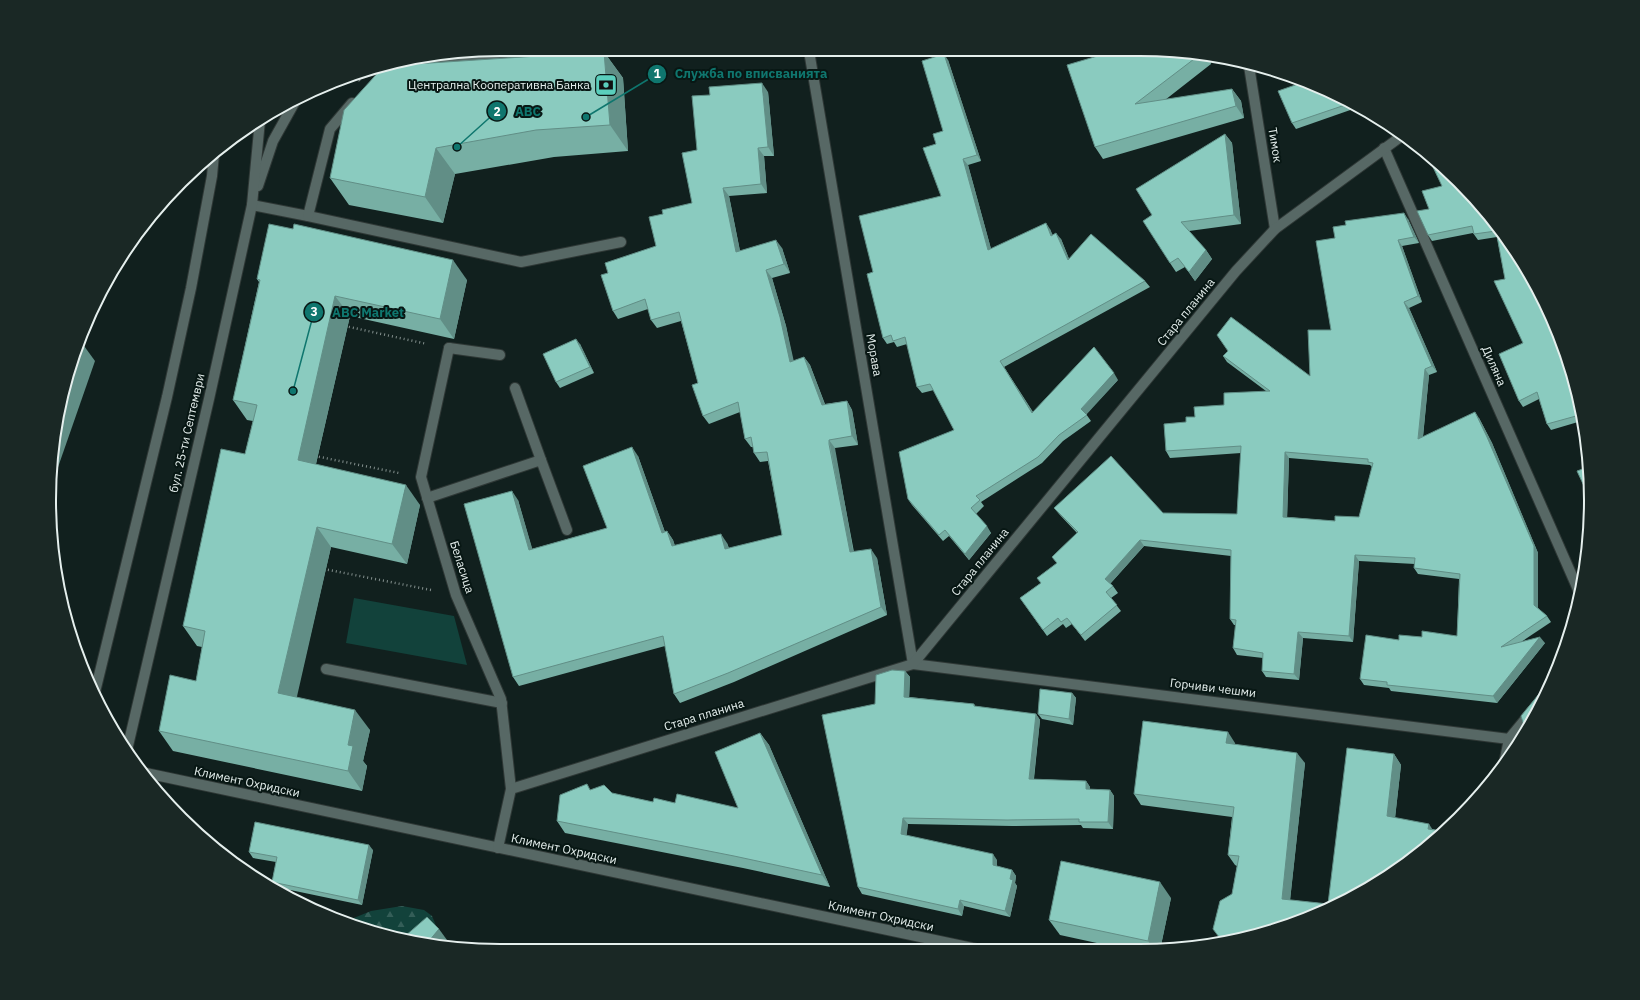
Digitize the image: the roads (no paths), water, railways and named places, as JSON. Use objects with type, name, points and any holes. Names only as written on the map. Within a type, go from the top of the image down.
[{"type":"street","points":[[430,62],[526,56]]},
{"type":"street","name":"Морава","points":[[810,56],[913,664]]},
{"type":"street","points":[[388,75],[408,66]]},
{"type":"street","name":"Тимок","points":[[1250,70],[1275,229]]},
{"type":"street","points":[[308,216],[330,129],[362,94]]},
{"type":"street","points":[[291,108],[273,141],[252,205],[521,262],[621,242]]},
{"type":"street","name":"бул. 25-ти Септември","points":[[129,743],[209,399],[252,205],[259,127]]},
{"type":"street","name":"Стара планина","points":[[511,789],[913,664],[1236,271],[1275,229],[1398,139]]},
{"type":"street","name":"Диляна","points":[[1384,148],[1576,584]]},
{"type":"street","points":[[97,685],[167,396],[191,288],[212,176],[213,161]]},
{"type":"street","points":[[210,164],[212,176]]},
{"type":"street","name":"Беласица","points":[[500,355],[448,348],[421,477],[456,595],[502,703],[511,789]]},
{"type":"street","points":[[515,388],[567,530]]},
{"type":"street","points":[[427,498],[541,460]]},
{"type":"street","name":"Горчиви чешми","points":[[913,664],[1509,739]]},
{"type":"street","points":[[326,669],[502,703]]},
{"type":"street","points":[[1507,750],[1509,739],[1529,715]]},
{"type":"street","name":"Климент Охридски","points":[[151,774],[954,944]]},
{"type":"street","points":[[498,848],[511,789]]},
{"type":"place","name":"Централна Кооперативна Банка","points":[[606,85]]},
{"type":"place","name":"Служба по вписванията","points":[[586,117]]},
{"type":"place","name":"ABC","points":[[457,147]]},
{"type":"place","name":"ABC Market","points":[[293,391]]}]
